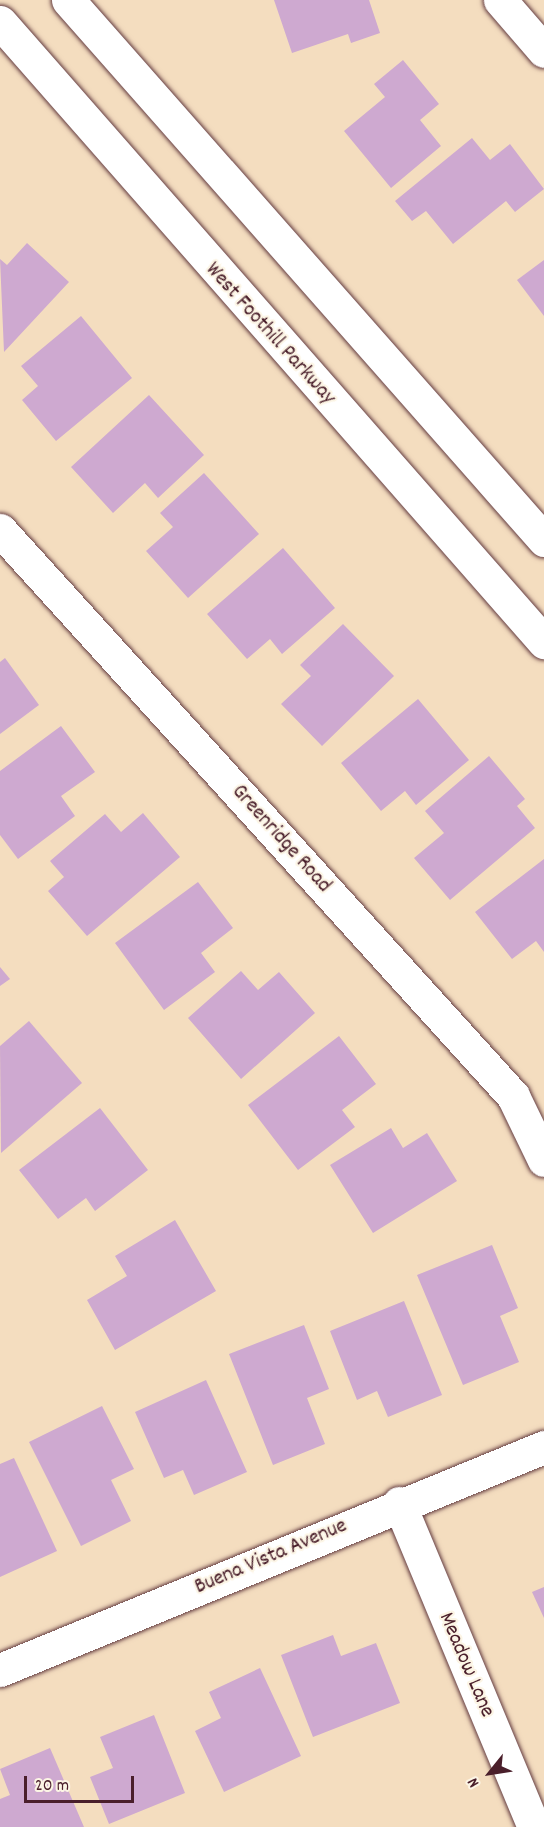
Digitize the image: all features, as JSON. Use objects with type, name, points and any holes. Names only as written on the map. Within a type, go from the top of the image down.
[{"type":"street","points":[[68,0],[544,540]]},
{"type":"street","points":[[500,0],[544,51]]},
{"type":"street","name":"West Foothill Parkway","points":[[0,22],[544,642]]},
{"type":"street","name":"Greenridge Road","points":[[0,530],[513,1096],[544,1160]]},
{"type":"street","name":"Buena Vista Avenue","points":[[0,1670],[399,1503],[544,1447]]},
{"type":"street","name":"Meadow Lane","points":[[399,1503],[534,1827]]},
{"type":"building","points":[[274,0],[369,0],[380,33],[351,43],[348,34],[292,53]]},
{"type":"building","points":[[403,60],[439,104],[420,120],[441,146],[391,188],[344,131],[385,97],[374,84]]},
{"type":"building","points":[[472,138],[490,160],[510,144],[544,189],[515,212],[506,201],[453,244],[426,211],[412,221],[395,201]]},
{"type":"building","points":[[27,243],[69,282],[4,352],[0,259],[7,265]]},
{"type":"building","points":[[544,260],[544,316],[517,280]]},
{"type":"building","points":[[81,316],[132,378],[56,441],[22,400],[38,386],[21,366]]},
{"type":"building","points":[[149,395],[204,455],[158,498],[145,483],[113,513],[71,467]]},
{"type":"building","points":[[204,473],[259,534],[188,598],[146,551],[173,527],[160,513]]},
{"type":"building","points":[[283,548],[335,608],[282,654],[270,639],[247,659],[207,614]]},
{"type":"building","points":[[343,624],[394,676],[322,746],[281,704],[311,676],[300,665]]},
{"type":"building","points":[[5,658],[39,705],[0,734],[0,662]]},
{"type":"building","points":[[418,699],[469,760],[416,805],[405,791],[381,811],[341,763]]},
{"type":"building","points":[[61,726],[95,772],[61,796],[75,816],[18,859],[0,835],[0,771]]},
{"type":"building","points":[[489,756],[525,799],[517,806],[535,828],[450,900],[414,858],[444,833],[425,811]]},
{"type":"building","points":[[143,813],[180,857],[87,936],[48,891],[64,877],[50,861],[105,814],[121,832]]},
{"type":"building","points":[[544,859],[544,952],[536,941],[512,959],[475,912]]},
{"type":"building","points":[[198,882],[233,928],[201,953],[215,972],[164,1010],[115,943]]},
{"type":"building","points":[[0,967],[10,979],[0,986]]},
{"type":"building","points":[[241,971],[258,990],[279,972],[315,1013],[241,1079],[188,1018]]},
{"type":"building","points":[[29,1021],[82,1083],[1,1153],[0,1046]]},
{"type":"building","points":[[339,1036],[376,1084],[342,1110],[355,1127],[298,1170],[248,1105]]},
{"type":"building","points":[[100,1108],[148,1170],[95,1211],[86,1198],[58,1219],[19,1170]]},
{"type":"building","points":[[391,1128],[403,1148],[427,1133],[457,1181],[373,1233],[330,1165]]},
{"type":"building","points":[[175,1220],[216,1291],[115,1350],[87,1300],[127,1276],[115,1256]]},
{"type":"building","points":[[492,1245],[518,1308],[500,1316],[519,1362],[463,1385],[417,1275]]},
{"type":"building","points":[[404,1301],[442,1395],[388,1417],[377,1391],[357,1400],[330,1331]]},
{"type":"building","points":[[304,1325],[329,1389],[307,1398],[325,1444],[273,1465],[229,1354]]},
{"type":"building","points":[[206,1380],[247,1472],[194,1495],[183,1470],[164,1478],[135,1412]]},
{"type":"building","points":[[102,1406],[134,1469],[111,1480],[131,1521],[81,1546],[29,1442]]},
{"type":"building","points":[[14,1458],[57,1551],[0,1577],[0,1464]]},
{"type":"building","points":[[544,1587],[544,1618],[532,1592]]},
{"type":"building","points":[[333,1635],[341,1656],[376,1643],[400,1703],[313,1737],[281,1655]]},
{"type":"building","points":[[260,1668],[301,1756],[224,1792],[195,1731],[221,1718],[209,1692]]},
{"type":"building","points":[[154,1715],[185,1793],[109,1824],[90,1777],[113,1768],[100,1737]]},
{"type":"building","points":[[50,1748],[84,1827],[0,1827],[0,1799],[10,1795],[0,1769]]}]
